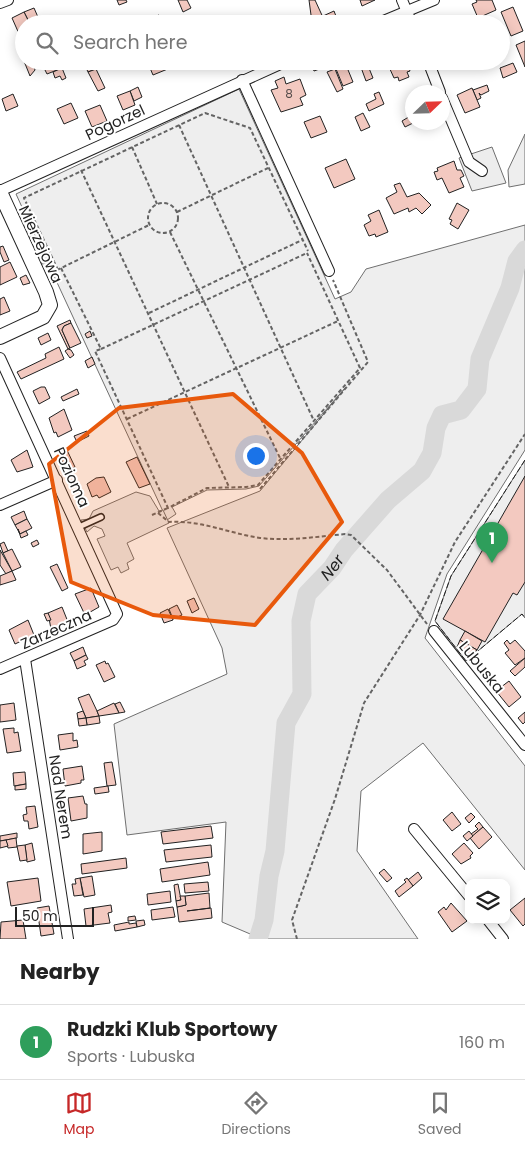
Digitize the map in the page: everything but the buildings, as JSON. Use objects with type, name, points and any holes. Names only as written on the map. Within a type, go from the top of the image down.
[{"type":"street","points":[[0,3],[8,0]]},
{"type":"street","points":[[402,0],[409,15]]},
{"type":"street","points":[[397,15],[434,0]]},
{"type":"street","name":"Pogorzel","points":[[0,192],[266,70]]},
{"type":"street","points":[[431,70],[437,85]]},
{"type":"street","points":[[242,80],[329,271]]},
{"type":"street","points":[[450,117],[469,162],[482,171]]},
{"type":"street","name":"Mierzejowa","points":[[0,192],[49,299],[49,309],[38,320],[0,337]]},
{"type":"street","name":"Pozioma","points":[[0,358],[117,609]]},
{"type":"street","points":[[0,505],[57,480]]},
{"type":"street","name":"Zarzeczna","points":[[0,669],[112,620],[117,609]]},
{"type":"street","name":"Lubuska","points":[[434,631],[525,745]]},
{"type":"street","name":"Nad Nerem","points":[[25,659],[68,939]]},
{"type":"street","points":[[414,830],[465,891]]},
{"type":"street","points":[[491,924],[503,939]]},
{"type":"lane","points":[[79,527],[101,517]]},
{"type":"path","points":[[58,270],[24,198],[205,112],[250,128],[360,368],[258,484],[207,488],[152,515]]},
{"type":"path","points":[[178,125],[314,421]]},
{"type":"path","points":[[132,147],[158,204]]},
{"type":"path","points":[[177,212],[268,168]]},
{"type":"path","points":[[81,170],[229,487]]},
{"type":"path","points":[[158,204],[170,205],[177,212],[178,222],[170,232],[157,232],[149,225],[148,213],[158,204]]},
{"type":"path","points":[[40,279],[149,225]]},
{"type":"path","points":[[170,232],[281,460]]},
{"type":"path","points":[[148,313],[302,240]]},
{"type":"path","points":[[168,508],[95,351],[318,247]]},
{"type":"path","points":[[62,268],[101,349]]},
{"type":"path","points":[[260,489],[368,362],[329,271]]},
{"type":"path","points":[[127,419],[338,321]]},
{"type":"path","points":[[297,939],[292,920],[335,800],[364,703],[420,615],[455,542],[525,434]]},
{"type":"path","points":[[158,513],[169,522],[189,521],[259,538],[293,540],[344,534],[352,536],[387,570],[434,631]]},
{"type":"highlighted area","points":[[233,394],[302,453],[342,522],[255,625],[153,615],[71,582],[49,464],[119,408]]},
{"type":"shaded area","points":[[239,89],[335,299],[351,292],[366,269],[525,225],[525,450],[447,574],[425,638],[525,766],[525,870],[423,743],[361,791],[357,851],[418,939],[262,939],[222,922],[226,822],[127,835],[114,724],[227,674],[222,648],[167,528],[260,491],[346,387],[259,486],[246,489],[207,490],[172,507],[176,514],[167,520],[48,263],[42,264],[34,247],[37,240],[16,194]]},
{"type":"shaded area","points":[[525,134],[525,184],[509,187],[508,170]]},
{"type":"shaded area","points":[[492,147],[506,183],[472,191],[459,158]]},
{"type":"shaded area","points":[[22,213],[32,236],[28,238],[17,215]]},
{"type":"shaded area","points":[[525,460],[525,618],[522,614],[466,661],[435,621],[451,576]]},
{"type":"shaded area","points":[[136,492],[150,496],[159,511],[163,510],[169,523],[127,543],[134,559],[127,563],[129,569],[121,573],[118,567],[111,570],[97,539],[105,536],[102,529],[94,526],[87,532],[81,520],[89,519],[93,511]]},
{"type":"waterway","name":"Ner","points":[[258,939],[264,920],[269,876],[275,851],[286,723],[302,694],[301,621],[307,594],[332,568],[344,550],[388,500],[422,471],[432,453],[436,428],[442,415],[461,410],[477,389],[480,359],[510,288],[517,261],[525,250]]},
{"type":"fence","points":[[525,460],[451,576],[435,621],[466,661],[522,614],[525,618]]},
{"type":"place","name":"Rudzki Klub Sportowy","points":[[492,563]]}]
